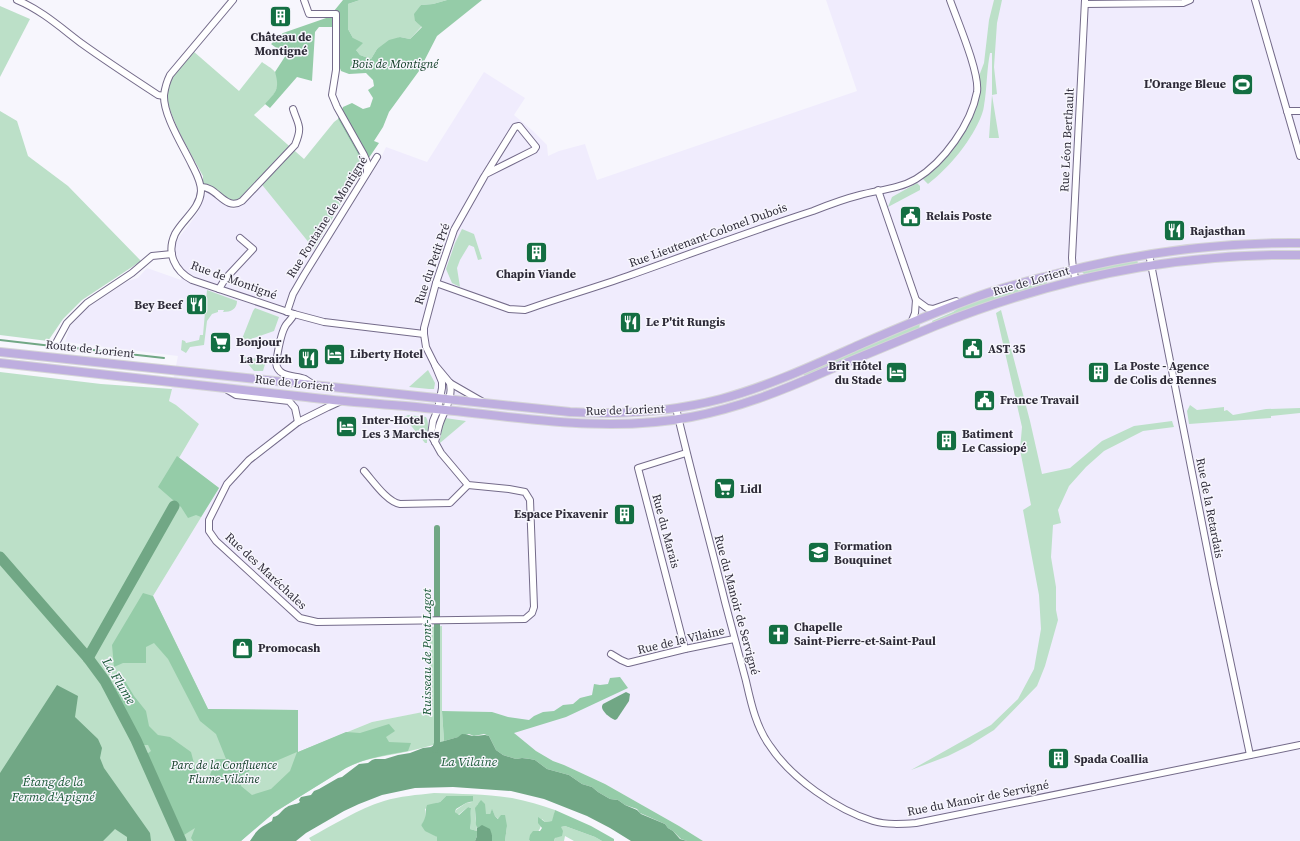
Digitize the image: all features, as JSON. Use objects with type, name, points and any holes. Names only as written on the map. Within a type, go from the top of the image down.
[{"type":"main road","name":"Rue de Lorient","points":[[178,371],[570,412],[616,414],[646,412],[700,404],[739,394],[798,372],[911,323],[980,296],[1073,269],[1149,254],[1215,246],[1261,243],[1300,243]]},
{"type":"main road","name":"Rue de Lorient","points":[[147,379],[343,401],[588,424],[622,424],[679,419],[713,412],[762,398],[920,332],[1006,300],[1076,281],[1151,265],[1222,256],[1300,255]]},
{"type":"main road","name":"Route de Lorient","points":[[0,352],[178,371]]},
{"type":"main road","name":"Route de Lorient","points":[[0,363],[147,379]]},
{"type":"main road","points":[[569,422],[570,412]]},
{"type":"street","points":[[17,0],[29,5],[51,19],[81,43],[158,95],[164,96]]},
{"type":"street","points":[[55,345],[67,323],[87,303],[132,273],[152,256],[172,254],[172,243],[175,235],[197,205],[201,187],[196,172],[167,113],[164,96],[166,85],[170,75],[233,0]]},
{"type":"street","points":[[304,0],[309,14],[336,14],[336,70],[332,95],[337,107],[364,154],[367,162],[367,172]]},
{"type":"street","name":"Rue Lieutenant-Colonel Dubois","points":[[436,283],[510,309],[525,310],[628,276],[775,223],[857,196],[878,190],[896,188],[916,179],[937,162],[956,140],[967,121],[977,90],[975,70],[950,0]]},
{"type":"street","points":[[1085,2],[1183,3],[1190,0]]},
{"type":"street","points":[[1255,0],[1300,156]]},
{"type":"street","name":"Rue Léon Berthault","points":[[1076,281],[1072,258],[1085,2]]},
{"type":"street","points":[[201,187],[209,188],[228,203],[234,204],[242,201],[295,144],[300,134],[300,129],[293,108]]},
{"type":"street","points":[[1287,111],[1300,111]]},
{"type":"street","name":"Rue du Petit Pré","points":[[486,174],[511,160],[534,150],[536,147],[520,126],[515,127],[486,174],[454,230],[425,320],[424,334],[428,353],[435,365],[450,383],[486,404]]},
{"type":"street","name":"Rue Fontaine de Montigné","points":[[287,312],[296,287],[377,157]]},
{"type":"street","points":[[878,190],[916,300],[915,313],[911,323]]},
{"type":"street","points":[[219,289],[225,279],[253,249],[240,238]]},
{"type":"street","name":"Rue de Montigné","points":[[172,254],[176,266],[182,273],[192,280],[287,312],[324,322],[424,334]]},
{"type":"street","points":[[1149,254],[1151,265]]},
{"type":"street","name":"Rue de la Retardais","points":[[1151,265],[1214,584],[1250,755]]},
{"type":"street","name":"Rue de Lorient","points":[[916,300],[927,308],[933,309],[973,295],[980,296]]},
{"type":"street","points":[[294,314],[292,319],[285,327],[276,363],[278,370],[285,375],[305,379],[315,386]]},
{"type":"street","points":[[920,332],[923,318]]},
{"type":"street","name":"Rue du Petit Pré","points":[[435,365],[442,385],[440,398]]},
{"type":"street","points":[[798,372],[800,382]]},
{"type":"street","points":[[364,471],[389,499],[400,504],[450,503],[468,486],[442,453],[431,435],[433,421],[450,399],[450,383]]},
{"type":"street","points":[[223,387],[236,395],[289,401],[295,408],[298,422]]},
{"type":"street","points":[[440,398],[442,410]]},
{"type":"street","name":"Rue des Maréchales","points":[[343,401],[298,422],[249,460],[227,484],[209,520],[209,531],[216,541],[300,618],[317,622],[524,619],[532,613],[534,607],[531,517],[530,500],[528,496],[525,492],[509,489],[468,486]]},
{"type":"street","name":"Rue du Manoir de Servigné","points":[[676,408],[686,453],[734,639],[759,727],[769,745],[789,770],[817,792],[854,814],[875,821],[900,824],[916,823],[1300,745]]},
{"type":"street","name":"Rue du Marais","points":[[686,453],[638,468],[686,649]]},
{"type":"street","name":"Rue de la Vilaine","points":[[611,654],[628,663],[734,639]]},
{"type":"shaded area","points":[[826,0],[1300,0],[1300,841],[703,841],[605,784],[553,761],[536,751],[507,732],[492,712],[442,711],[442,627],[430,636],[429,711],[372,722],[297,752],[297,710],[208,709],[153,596],[219,488],[179,458],[199,424],[169,401],[178,356],[65,342],[70,326],[87,308],[128,281],[138,278],[147,268],[181,280],[183,269],[175,252],[176,243],[198,212],[207,190],[231,209],[235,209],[262,184],[320,255],[380,160],[386,147],[427,162],[484,72],[525,98],[514,115],[547,145],[548,156],[559,151],[585,144],[597,180],[857,91]]},
{"type":"green space","name":"Bois de Montigné","points":[[343,0],[360,0],[348,4],[348,29],[353,38],[363,43],[356,50],[360,55],[371,59],[377,49],[389,40],[400,37],[410,39],[422,27],[415,21],[414,14],[421,5],[433,4],[447,0],[482,0],[437,36],[419,71],[389,112],[383,127],[374,141],[379,143],[364,165],[338,119],[343,107],[352,103],[363,109],[370,107],[373,98],[368,90],[374,86],[373,80],[366,73],[349,74],[341,71],[338,63],[333,27],[319,27],[315,32],[312,81],[297,77],[270,108],[265,104],[276,90],[277,82],[275,72],[286,55],[271,44],[283,33],[329,17]]},
{"type":"green space","points":[[360,0],[447,0],[433,4],[421,5],[415,21],[422,26],[410,39],[400,37],[377,49],[371,59],[360,55],[356,50],[353,38],[348,29],[348,4]]},
{"type":"green space","points":[[994,0],[1002,0],[997,23],[994,67],[997,94],[992,95],[992,53],[990,53],[984,108],[978,124],[960,152],[944,170],[928,184],[922,178],[950,153],[960,139],[972,115],[981,88],[979,76],[984,63],[989,20]]},
{"type":"green space","points":[[0,6],[30,19],[0,77]]},
{"type":"green space","points":[[193,51],[239,91],[262,62],[271,68],[278,78],[276,90],[268,101],[254,115],[304,159],[338,119],[364,165],[314,249],[259,181],[240,200],[235,201],[229,201],[203,183],[203,176],[180,134],[170,110],[167,92],[170,82],[177,70]]},
{"type":"green space","points":[[992,95],[999,138],[989,138]]},
{"type":"green space","points":[[0,111],[17,121],[28,156],[68,186],[141,261],[82,300],[63,319],[48,341],[0,335]]},
{"type":"green space","points":[[917,183],[920,186],[920,190],[888,207],[892,197]]},
{"type":"green space","points":[[462,229],[474,234],[482,259],[478,260],[474,247],[469,245],[457,268],[460,287],[452,283],[446,269],[455,243]]},
{"type":"green space","points":[[1137,259],[1138,264],[1085,275],[1082,272],[1082,271]]},
{"type":"green space","points":[[1046,279],[1047,284],[933,323],[932,321],[981,299]]},
{"type":"green space","points":[[207,290],[237,301],[237,304],[231,311],[223,312],[224,310],[218,310],[218,312],[212,314],[207,321],[204,345],[190,347],[186,353],[181,350],[182,340],[186,343],[199,340],[200,335],[203,335]]},
{"type":"green space","points":[[255,308],[279,317],[274,331],[243,343],[242,339]]},
{"type":"green space","points":[[1001,310],[1030,421],[1042,474],[1070,468],[1102,441],[1134,426],[1172,421],[1174,427],[1143,431],[1104,451],[1086,467],[1069,486],[1058,510],[1061,523],[1053,525],[1051,557],[1056,587],[1056,610],[1058,620],[1045,666],[1037,686],[994,730],[970,745],[948,756],[911,770],[991,725],[1018,699],[1034,669],[1041,629],[1039,595],[1023,510],[1031,505],[1020,450],[1022,427],[996,313]]},
{"type":"green space","points":[[920,323],[919,330],[805,376],[804,375],[804,373]]},
{"type":"green space","points":[[242,357],[262,359],[266,361],[263,371],[254,371]]},
{"type":"green space","points":[[428,370],[435,383],[434,389],[409,387]]},
{"type":"green space","name":"Parc de la Confluence Flume-Vilaine","points":[[0,372],[101,384],[172,389],[169,401],[199,424],[179,458],[219,488],[153,596],[208,709],[298,710],[298,752],[372,722],[428,711],[430,627],[442,626],[442,711],[444,741],[409,751],[363,761],[346,768],[275,812],[241,841],[0,841]]},
{"type":"green space","points":[[1190,405],[1197,410],[1224,407],[1224,411],[1227,410],[1233,415],[1266,409],[1300,408],[1300,413],[1271,416],[1271,418],[1189,424],[1187,411]]},
{"type":"green space","points":[[408,415],[426,417],[428,426],[427,443],[425,443],[404,417]]},
{"type":"green space","points":[[445,418],[466,421],[440,443],[439,435]]},
{"type":"green space","points":[[177,456],[219,488],[201,517],[196,515],[188,518],[181,507],[158,487]]},
{"type":"green space","name":"Parc de la Confluence Flume-Vilaine","points":[[143,593],[153,596],[208,709],[298,710],[298,752],[346,732],[360,733],[389,724],[395,731],[386,737],[389,742],[411,743],[408,751],[368,759],[346,768],[275,812],[241,841],[193,841],[191,838],[195,828],[184,835],[147,754],[151,751],[148,745],[142,745],[113,689],[125,681],[134,696],[146,711],[149,726],[158,735],[170,737],[191,752],[200,778],[210,775],[216,759],[226,759],[216,734],[200,721],[168,659],[154,643],[146,647],[146,663],[123,663],[114,667],[112,645]],"holes":[[[297,752],[290,771],[271,789],[252,795],[241,786],[242,775],[253,769]]]},
{"type":"green space","points":[[620,677],[628,688],[566,717],[514,733],[536,751],[553,761],[605,784],[703,841],[687,841],[681,839],[665,824],[640,813],[637,809],[625,805],[618,800],[610,799],[592,787],[582,784],[569,775],[547,769],[535,760],[522,758],[516,759],[503,755],[496,750],[489,736],[484,734],[474,736],[469,734],[444,741],[442,711],[492,712],[508,717],[529,720],[543,712],[554,711],[563,705],[573,704],[580,698],[592,695],[594,684],[608,684],[610,678]]},
{"type":"green space","points":[[434,793],[473,794],[523,800],[555,810],[553,821],[545,822],[542,819],[540,829],[529,840],[530,841],[505,841],[507,826],[495,816],[492,810],[490,814],[485,814],[478,804],[475,811],[477,831],[470,829],[471,808],[468,807],[458,815],[455,812],[466,803],[472,802],[457,797],[446,796],[440,802],[425,809],[426,819],[421,825],[437,837],[437,841],[311,841],[309,838],[374,804],[396,798]]},
{"type":"green space","points":[[446,796],[473,796],[473,801],[456,809],[455,812],[459,815],[468,807],[471,808],[470,829],[477,831],[475,841],[437,841],[437,837],[425,831],[421,825],[425,817],[427,805],[440,802]]},
{"type":"green space","points":[[481,800],[485,804],[486,814],[490,814],[492,809],[498,819],[501,815],[505,815],[507,826],[505,841],[492,841],[492,835],[481,826],[477,828],[475,808]]},
{"type":"green space","points":[[555,810],[591,826],[614,839],[614,841],[602,841],[565,826],[561,827],[563,831],[562,836],[555,838],[554,841],[530,841],[530,835],[533,831],[540,831],[542,828],[538,823],[538,817],[545,822],[552,821]]},
{"type":"green space","points":[[565,826],[602,841],[574,841],[565,836],[564,841],[554,841],[560,827]]},
{"type":"water","name":"Étang de la Ferme d'Apigné","points":[[57,685],[78,696],[75,717],[98,739],[102,748],[100,758],[104,768],[150,833],[151,841],[127,841],[127,837],[115,829],[103,841],[0,841],[0,773]]},
{"type":"water","points":[[626,692],[630,694],[629,701],[615,720],[604,712],[602,706],[603,704]]},
{"type":"water","name":"La Vilaine","points":[[462,734],[489,736],[496,750],[503,755],[516,759],[522,758],[535,760],[547,769],[569,775],[582,784],[592,787],[610,799],[618,800],[637,810],[641,814],[665,824],[680,839],[687,841],[631,841],[587,816],[544,799],[511,791],[453,787],[415,788],[382,795],[344,811],[306,833],[296,841],[250,841],[259,830],[272,821],[273,817],[285,808],[290,805],[297,804],[300,802],[299,800],[301,797],[311,795],[314,791],[342,777],[359,764],[431,747],[437,743],[458,737]]},
{"type":"water","points":[[482,825],[490,829],[492,841],[475,841],[477,836],[477,828]]},
{"type":"waterway","points":[[0,340],[52,346]]},
{"type":"waterway","points":[[57,346],[164,358]]},
{"type":"waterway","points":[[88,658],[174,506]]},
{"type":"waterway","name":"Ruisseau de Pont-Lagot","points":[[435,750],[437,743],[437,528]]},
{"type":"waterway","name":"La Flume","points":[[0,557],[88,658],[105,681],[136,740],[181,841]]},
{"type":"place","name":"Château de Montigné","points":[[281,16]]},
{"type":"place","name":"L'Orange Bleue","points":[[1242,84]]},
{"type":"place","name":"Relais Poste","points":[[911,216]]},
{"type":"place","name":"Rajasthan","points":[[1175,231]]},
{"type":"place","name":"Chapin Viande","points":[[536,253]]},
{"type":"place","name":"Bey Beef","points":[[197,305]]},
{"type":"place","name":"Le P'tit Rungis","points":[[631,322]]},
{"type":"place","name":"Bonjour","points":[[221,342]]},
{"type":"place","name":"AST 35","points":[[972,349]]},
{"type":"place","name":"Liberty Hotel","points":[[335,354]]},
{"type":"place","name":"La Braizh","points":[[308,359]]},
{"type":"place","name":"Brit Hôtel du Stade","points":[[897,373]]},
{"type":"place","name":"La Poste - Agence de Colis de Rennes","points":[[1099,373]]},
{"type":"place","name":"France Travail","points":[[985,400]]},
{"type":"place","name":"Inter-Hotel Les 3 Marches","points":[[346,427]]},
{"type":"place","name":"Batiment Le Cassiopé","points":[[947,441]]},
{"type":"place","name":"Lidl","points":[[724,489]]},
{"type":"place","name":"Espace Pixavenir","points":[[624,514]]},
{"type":"place","name":"Formation Bouquinet","points":[[819,553]]},
{"type":"place","name":"Chapelle Saint-Pierre-et-Saint-Paul","points":[[778,634]]},
{"type":"place","name":"Promocash","points":[[242,648]]},
{"type":"place","name":"Spada Coallia","points":[[1059,759]]}]
